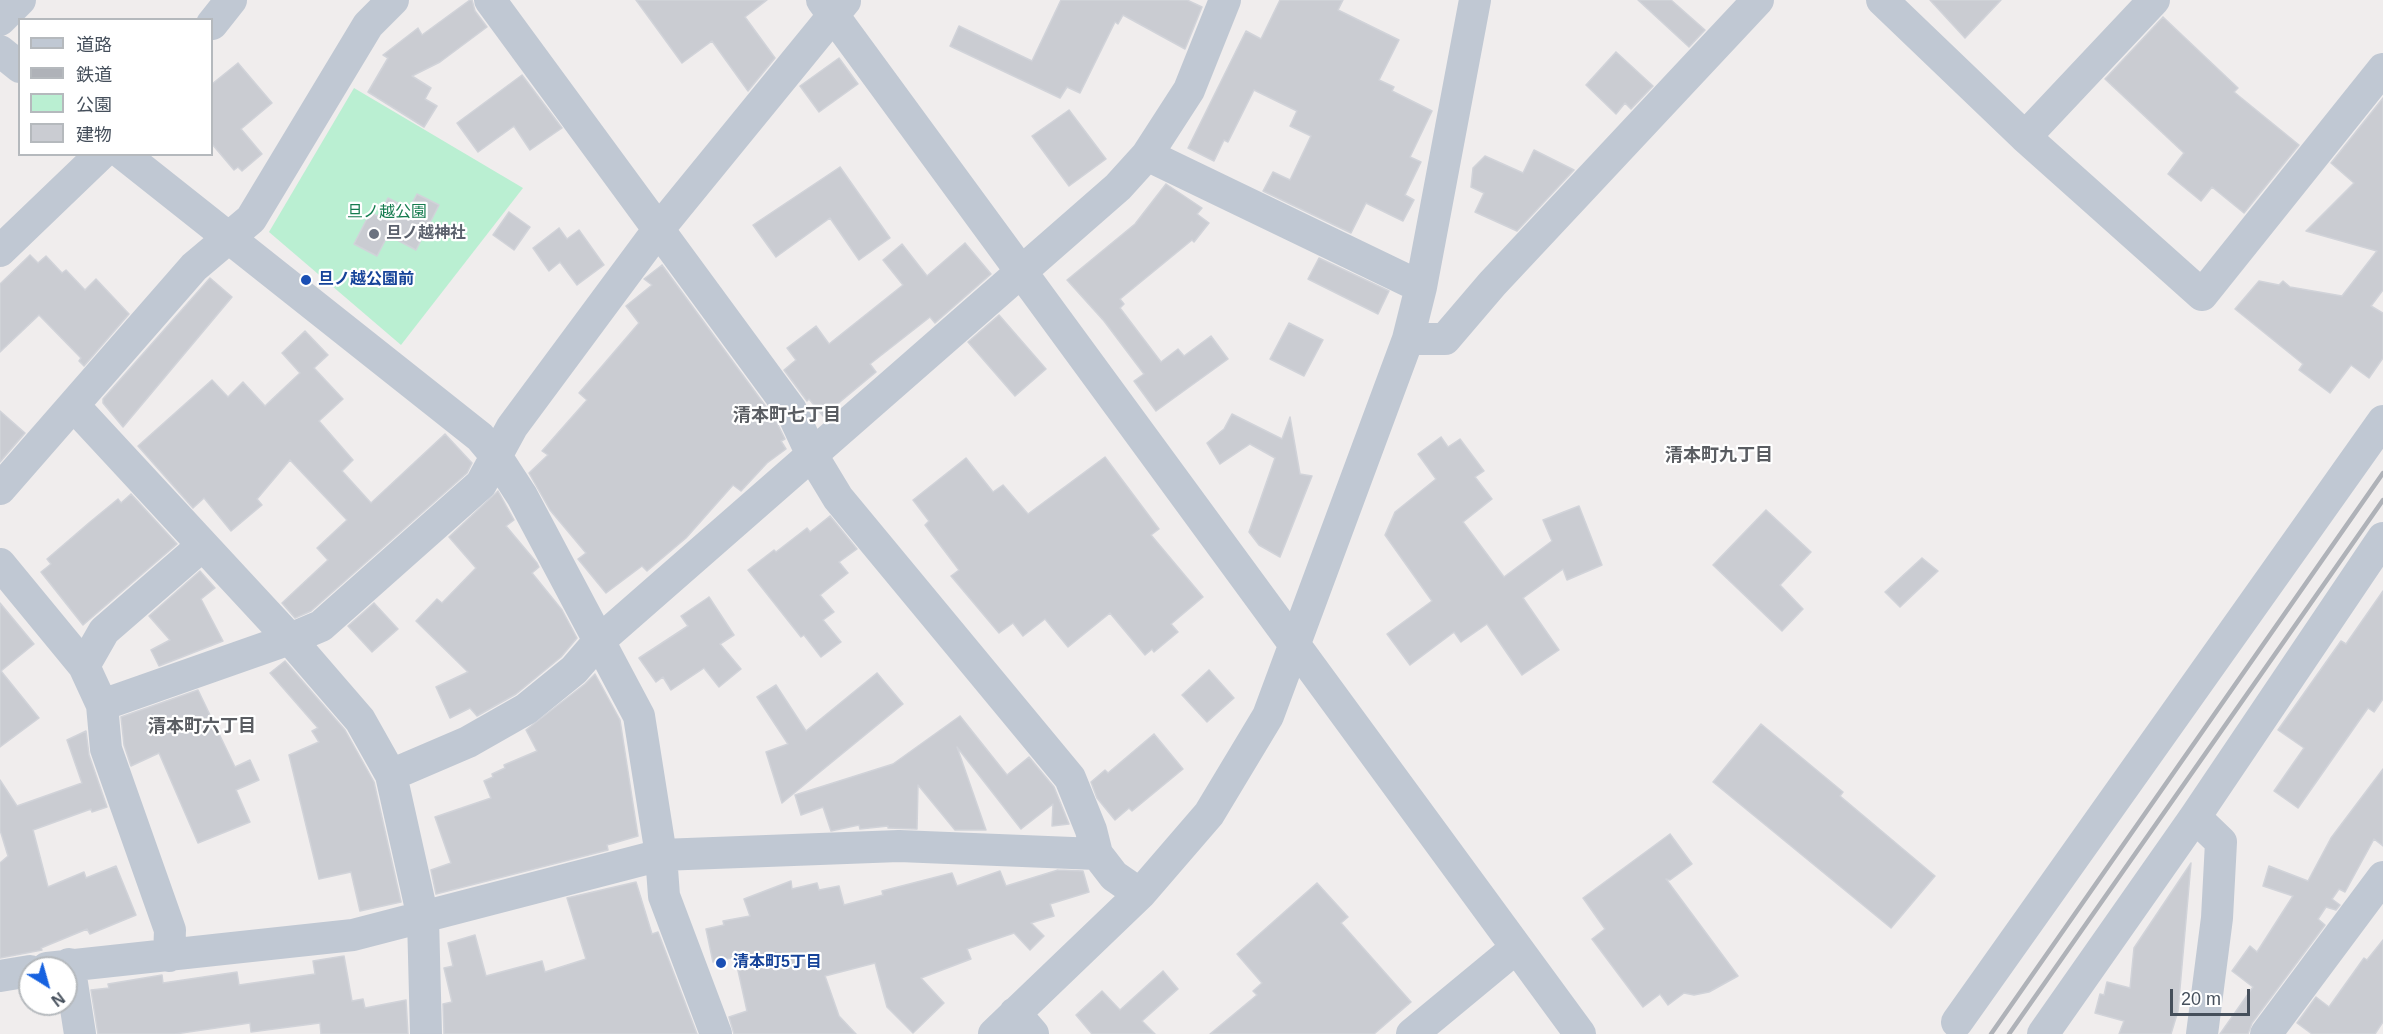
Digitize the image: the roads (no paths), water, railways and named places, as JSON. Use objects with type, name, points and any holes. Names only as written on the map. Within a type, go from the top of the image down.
[{"type":"street","points":[[0,20],[20,0]]},
{"type":"street","points":[[213,23],[231,0]]},
{"type":"street","points":[[0,489],[194,267],[251,219],[368,26],[393,0]]},
{"type":"street","points":[[490,0],[791,410],[812,455],[838,498],[1070,778],[1091,830],[1097,855],[1114,876],[1140,894]]},
{"type":"street","points":[[392,775],[468,742],[525,709],[574,670],[599,641],[1118,187],[1147,155],[1189,90],[1225,0]]},
{"type":"street","points":[[1014,1027],[1140,894],[1209,814],[1268,716],[1408,339],[1421,287],[1475,0]]},
{"type":"street","points":[[1408,339],[1445,339],[1492,284],[1758,0]]},
{"type":"street","points":[[1882,0],[2025,137],[2202,295],[2383,69]]},
{"type":"street","points":[[2025,137],[2154,0]]},
{"type":"street","points":[[102,705],[321,626],[481,484],[512,427],[658,230],[833,5],[1020,272],[1580,1034]]},
{"type":"street","points":[[0,51],[18,65]]},
{"type":"street","points":[[1147,155],[1421,287]]},
{"type":"street","points":[[0,251],[99,156]]},
{"type":"street","points":[[126,156],[480,437],[496,456],[522,496],[639,716],[661,855],[664,896],[717,1034]]},
{"type":"street","points":[[74,406],[290,639],[360,720],[392,775],[423,918],[426,1034]]},
{"type":"street","points":[[1958,1022],[2383,421]]},
{"type":"street","points":[[2043,1034],[2194,817],[2383,538]]},
{"type":"street","points":[[84,666],[104,631],[203,544]]},
{"type":"street","points":[[0,564],[84,666],[102,705],[106,748],[170,930],[169,956]]},
{"type":"street","points":[[2194,817],[2221,842],[2217,918],[2202,1034]]},
{"type":"street","points":[[78,964],[353,935],[661,855],[899,846],[1097,855]]},
{"type":"street","points":[[2266,1034],[2383,877]]},
{"type":"street","points":[[1412,1034],[1516,948]]},
{"type":"street","points":[[0,976],[18,973]]},
{"type":"street","points":[[74,1016],[80,1034]]},
{"type":"railway","points":[[1991,1034],[2383,473]]},
{"type":"railway","points":[[2009,1034],[2383,500]]},
{"type":"place","name":"旦ノ越神社","points":[[374,234]]},
{"type":"place","name":"旦ノ越公園前","points":[[306,280]]},
{"type":"place","name":"清本町5丁目","points":[[721,963]]},
{"type":"district","name":"清本町七丁目","points":[[787,416]]},
{"type":"district","name":"清本町九丁目","points":[[1719,456]]},
{"type":"district","name":"清本町六丁目","points":[[202,727]]},
{"type":"park label","name":"旦ノ越公園","points":[[387,213]]}]
